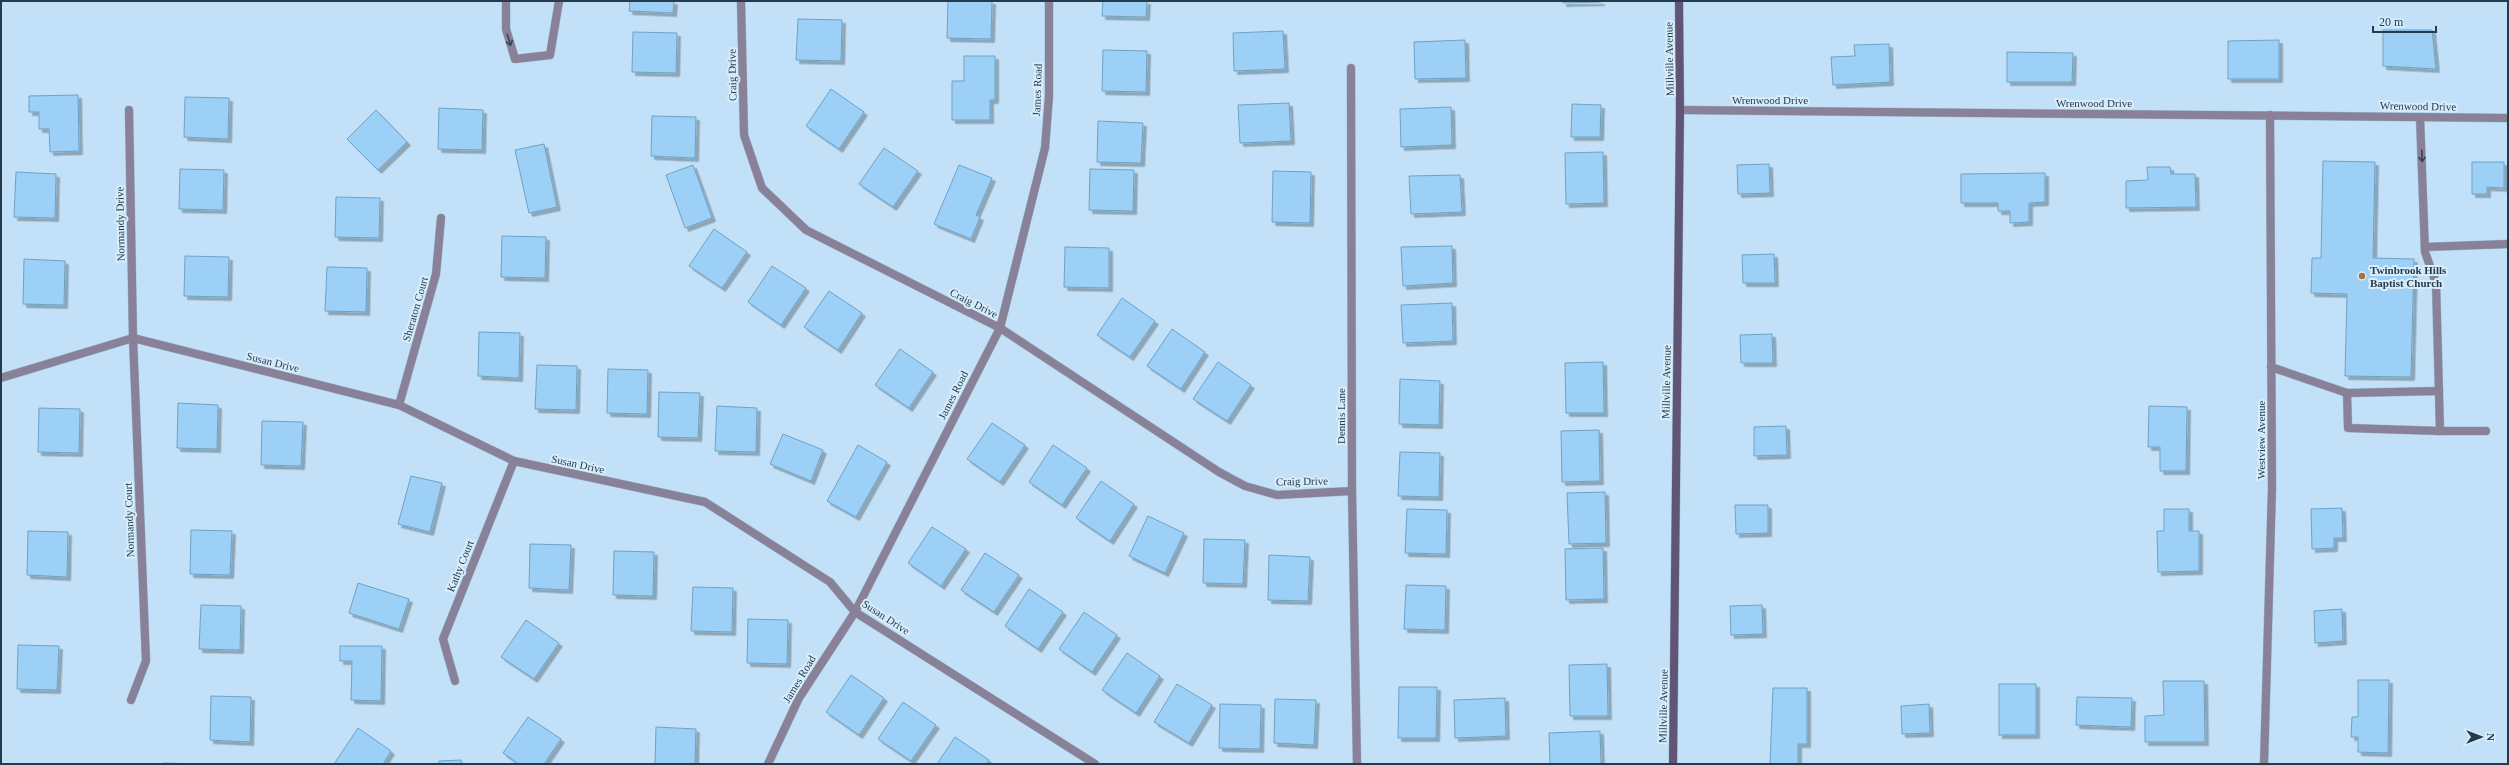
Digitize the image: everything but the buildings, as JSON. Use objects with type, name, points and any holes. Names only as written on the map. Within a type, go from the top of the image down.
[{"type":"main road","name":"Millville Avenue","points":[[1673,764],[1680,110],[1679,1]]},
{"type":"street","points":[[506,1],[506,29],[515,59],[550,55],[559,1]]},
{"type":"street","name":"Craig Drive","points":[[741,1],[744,135],[762,188],[806,230],[1000,328],[1219,472],[1245,486],[1277,495],[1352,491]]},
{"type":"street","name":"James Road","points":[[768,764],[799,698],[855,612],[1000,328],[1045,148],[1049,96],[1049,1]]},
{"type":"street","name":"Dennis Lane","points":[[1351,68],[1352,491],[1357,764]]},
{"type":"street","name":"Normandy Drive","points":[[129,110],[133,338]]},
{"type":"street","name":"Wrenwood Drive","points":[[1680,110],[2508,118]]},
{"type":"street","name":"Westview Avenue","points":[[2264,764],[2272,488],[2270,115]]},
{"type":"street","points":[[2420,117],[2425,247],[2436,283],[2440,431]]},
{"type":"street","name":"Sheraton Court","points":[[399,404],[436,274],[441,218]]},
{"type":"street","points":[[2425,247],[2508,244]]},
{"type":"street","points":[[1,378],[133,338]]},
{"type":"street","name":"Susan Drive","points":[[133,338],[399,404],[514,461],[705,502],[830,582],[855,612],[1095,764]]},
{"type":"street","name":"Normandy Court","points":[[131,700],[146,661],[133,338]]},
{"type":"street","points":[[2271,367],[2347,393],[2439,391]]},
{"type":"street","points":[[2347,393],[2348,428],[2486,431]]},
{"type":"street","name":"Kathy Court","points":[[455,681],[443,639],[514,461]]},
{"type":"place","name":"Twinbrook Hills Baptist Church","points":[[2362,276]]}]
